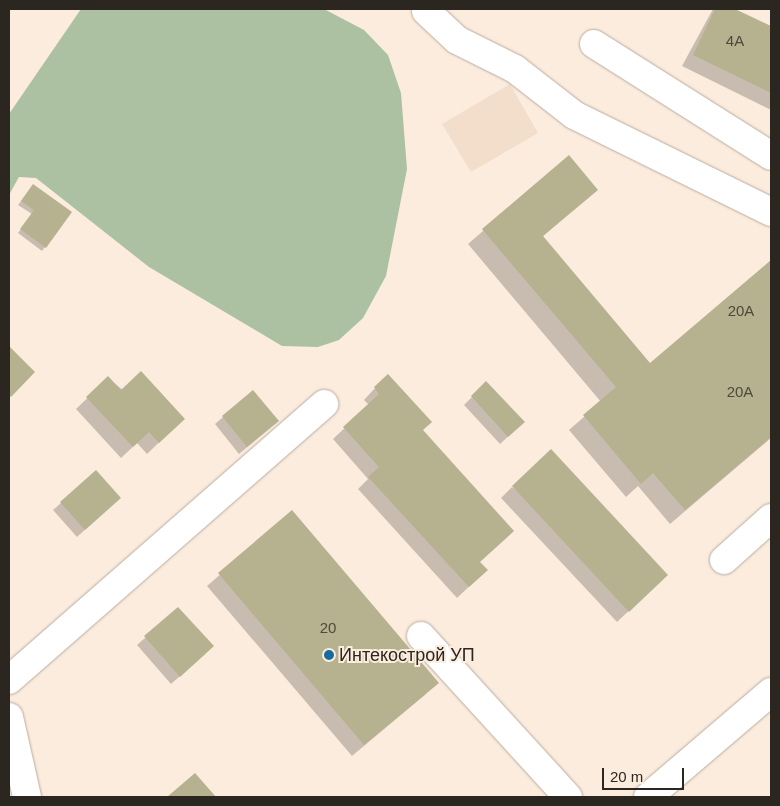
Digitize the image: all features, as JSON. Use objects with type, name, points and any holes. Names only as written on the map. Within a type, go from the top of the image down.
[{"type":"street","points":[[426,11],[458,40],[508,65],[574,115],[771,212]]},
{"type":"street","points":[[594,44],[771,156]]},
{"type":"street","points":[[9,680],[324,404]]},
{"type":"street","points":[[724,560],[771,518]]},
{"type":"street","points":[[421,636],[568,797]]},
{"type":"street","points":[[648,797],[771,692]]},
{"type":"street","points":[[9,717],[27,797]]},
{"type":"shaded area","points":[[81,9],[324,9],[364,30],[388,55],[401,93],[407,169],[386,276],[363,318],[339,340],[318,347],[282,346],[149,267],[36,178],[19,177],[9,195],[9,114]]},
{"type":"shaded area","points":[[510,84],[538,133],[471,172],[442,124]]},
{"type":"building","points":[[715,9],[735,9],[771,26],[771,93],[693,55]]},
{"type":"building","points":[[569,155],[598,190],[543,236],[650,363],[771,260],[771,437],[685,510],[653,473],[641,484],[583,415],[616,387],[482,229]]},
{"type":"building","points":[[33,184],[72,212],[46,248],[20,229],[34,210],[21,201]]},
{"type":"building","points":[[9,346],[35,372],[11,397],[9,395]]},
{"type":"building","points":[[141,371],[185,419],[159,443],[149,432],[133,447],[86,397],[108,376],[121,390]]},
{"type":"building","points":[[388,374],[432,422],[423,430],[514,531],[480,562],[488,570],[469,587],[368,477],[379,467],[343,427],[379,394],[374,387]]},
{"type":"building","points":[[486,381],[525,422],[508,437],[471,396]]},
{"type":"building","points":[[253,390],[279,421],[247,447],[222,416]]},
{"type":"building","points":[[551,449],[668,575],[629,612],[512,486]]},
{"type":"building","points":[[96,470],[121,498],[85,530],[60,502]]},
{"type":"building","points":[[292,510],[439,683],[364,745],[218,573]]},
{"type":"building","points":[[178,607],[214,646],[180,677],[144,636]]},
{"type":"building","points":[[195,773],[216,797],[167,797]]},
{"type":"place","name":"Интекострой УП","points":[[329,655]]}]
